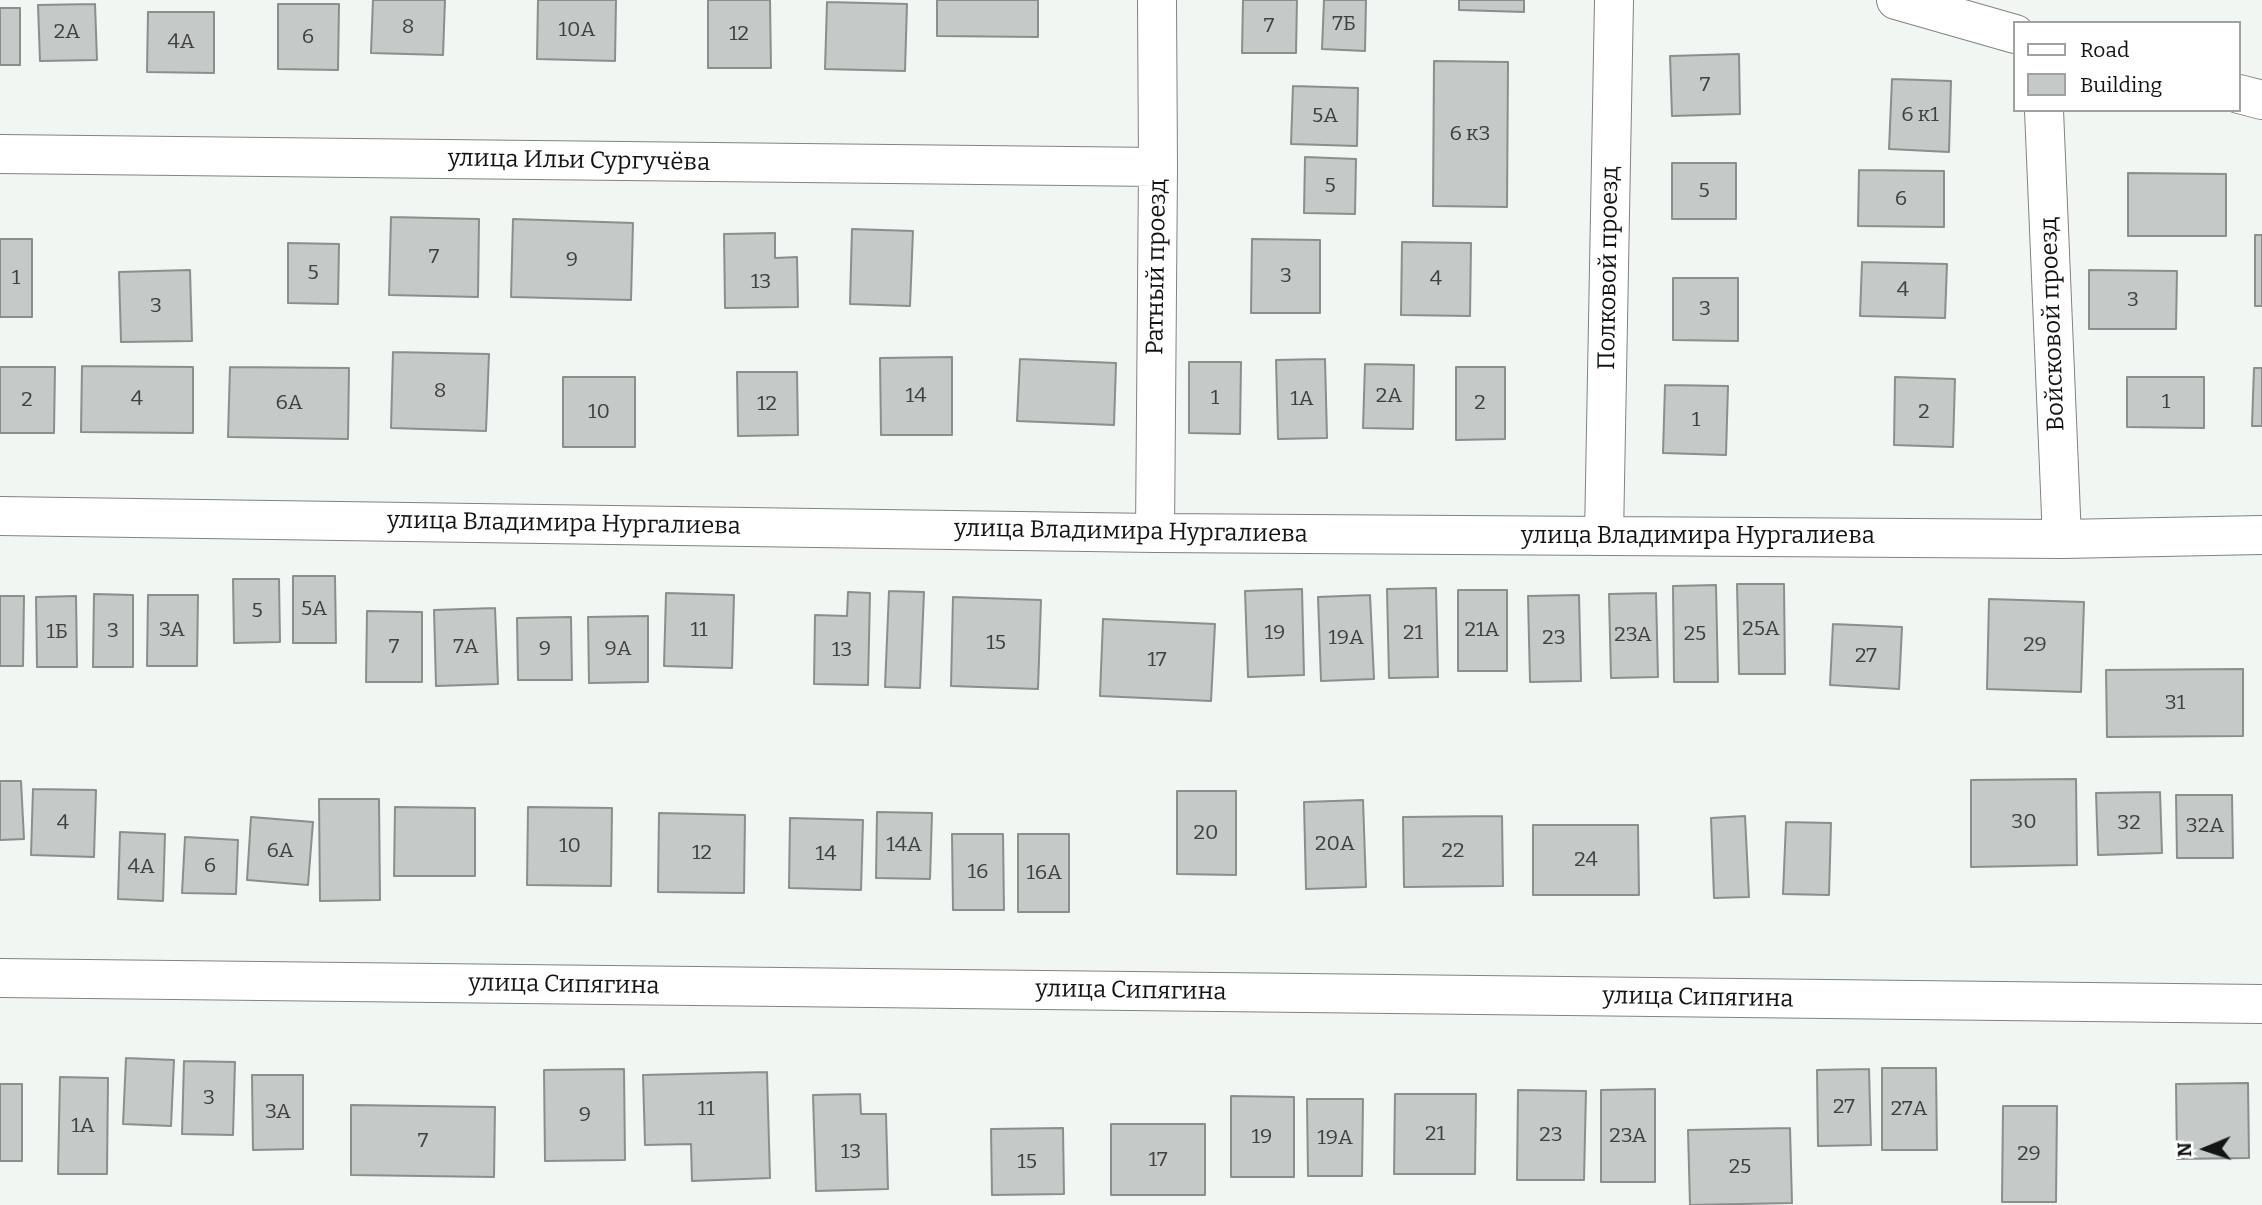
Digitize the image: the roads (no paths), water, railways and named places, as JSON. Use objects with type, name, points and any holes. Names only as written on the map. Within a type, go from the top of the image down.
[{"type":"street","name":"Ратный проезд","points":[[1155,533],[1157,0]]},
{"type":"street","name":"Полковой проезд","points":[[1604,536],[1614,0]]},
{"type":"street","points":[[1896,0],[2014,34]]},
{"type":"street","points":[[2241,95],[2262,100]]},
{"type":"street","name":"Войсковой проезд","points":[[2044,112],[2062,539]]},
{"type":"street","name":"улица Ильи Сургучёва","points":[[0,154],[1158,167]]},
{"type":"street","name":"улица Владимира Нургалиева","points":[[0,516],[1155,533],[2062,539],[2262,535]]},
{"type":"street","name":"улица Сипягина","points":[[0,978],[2262,1004]]}]
